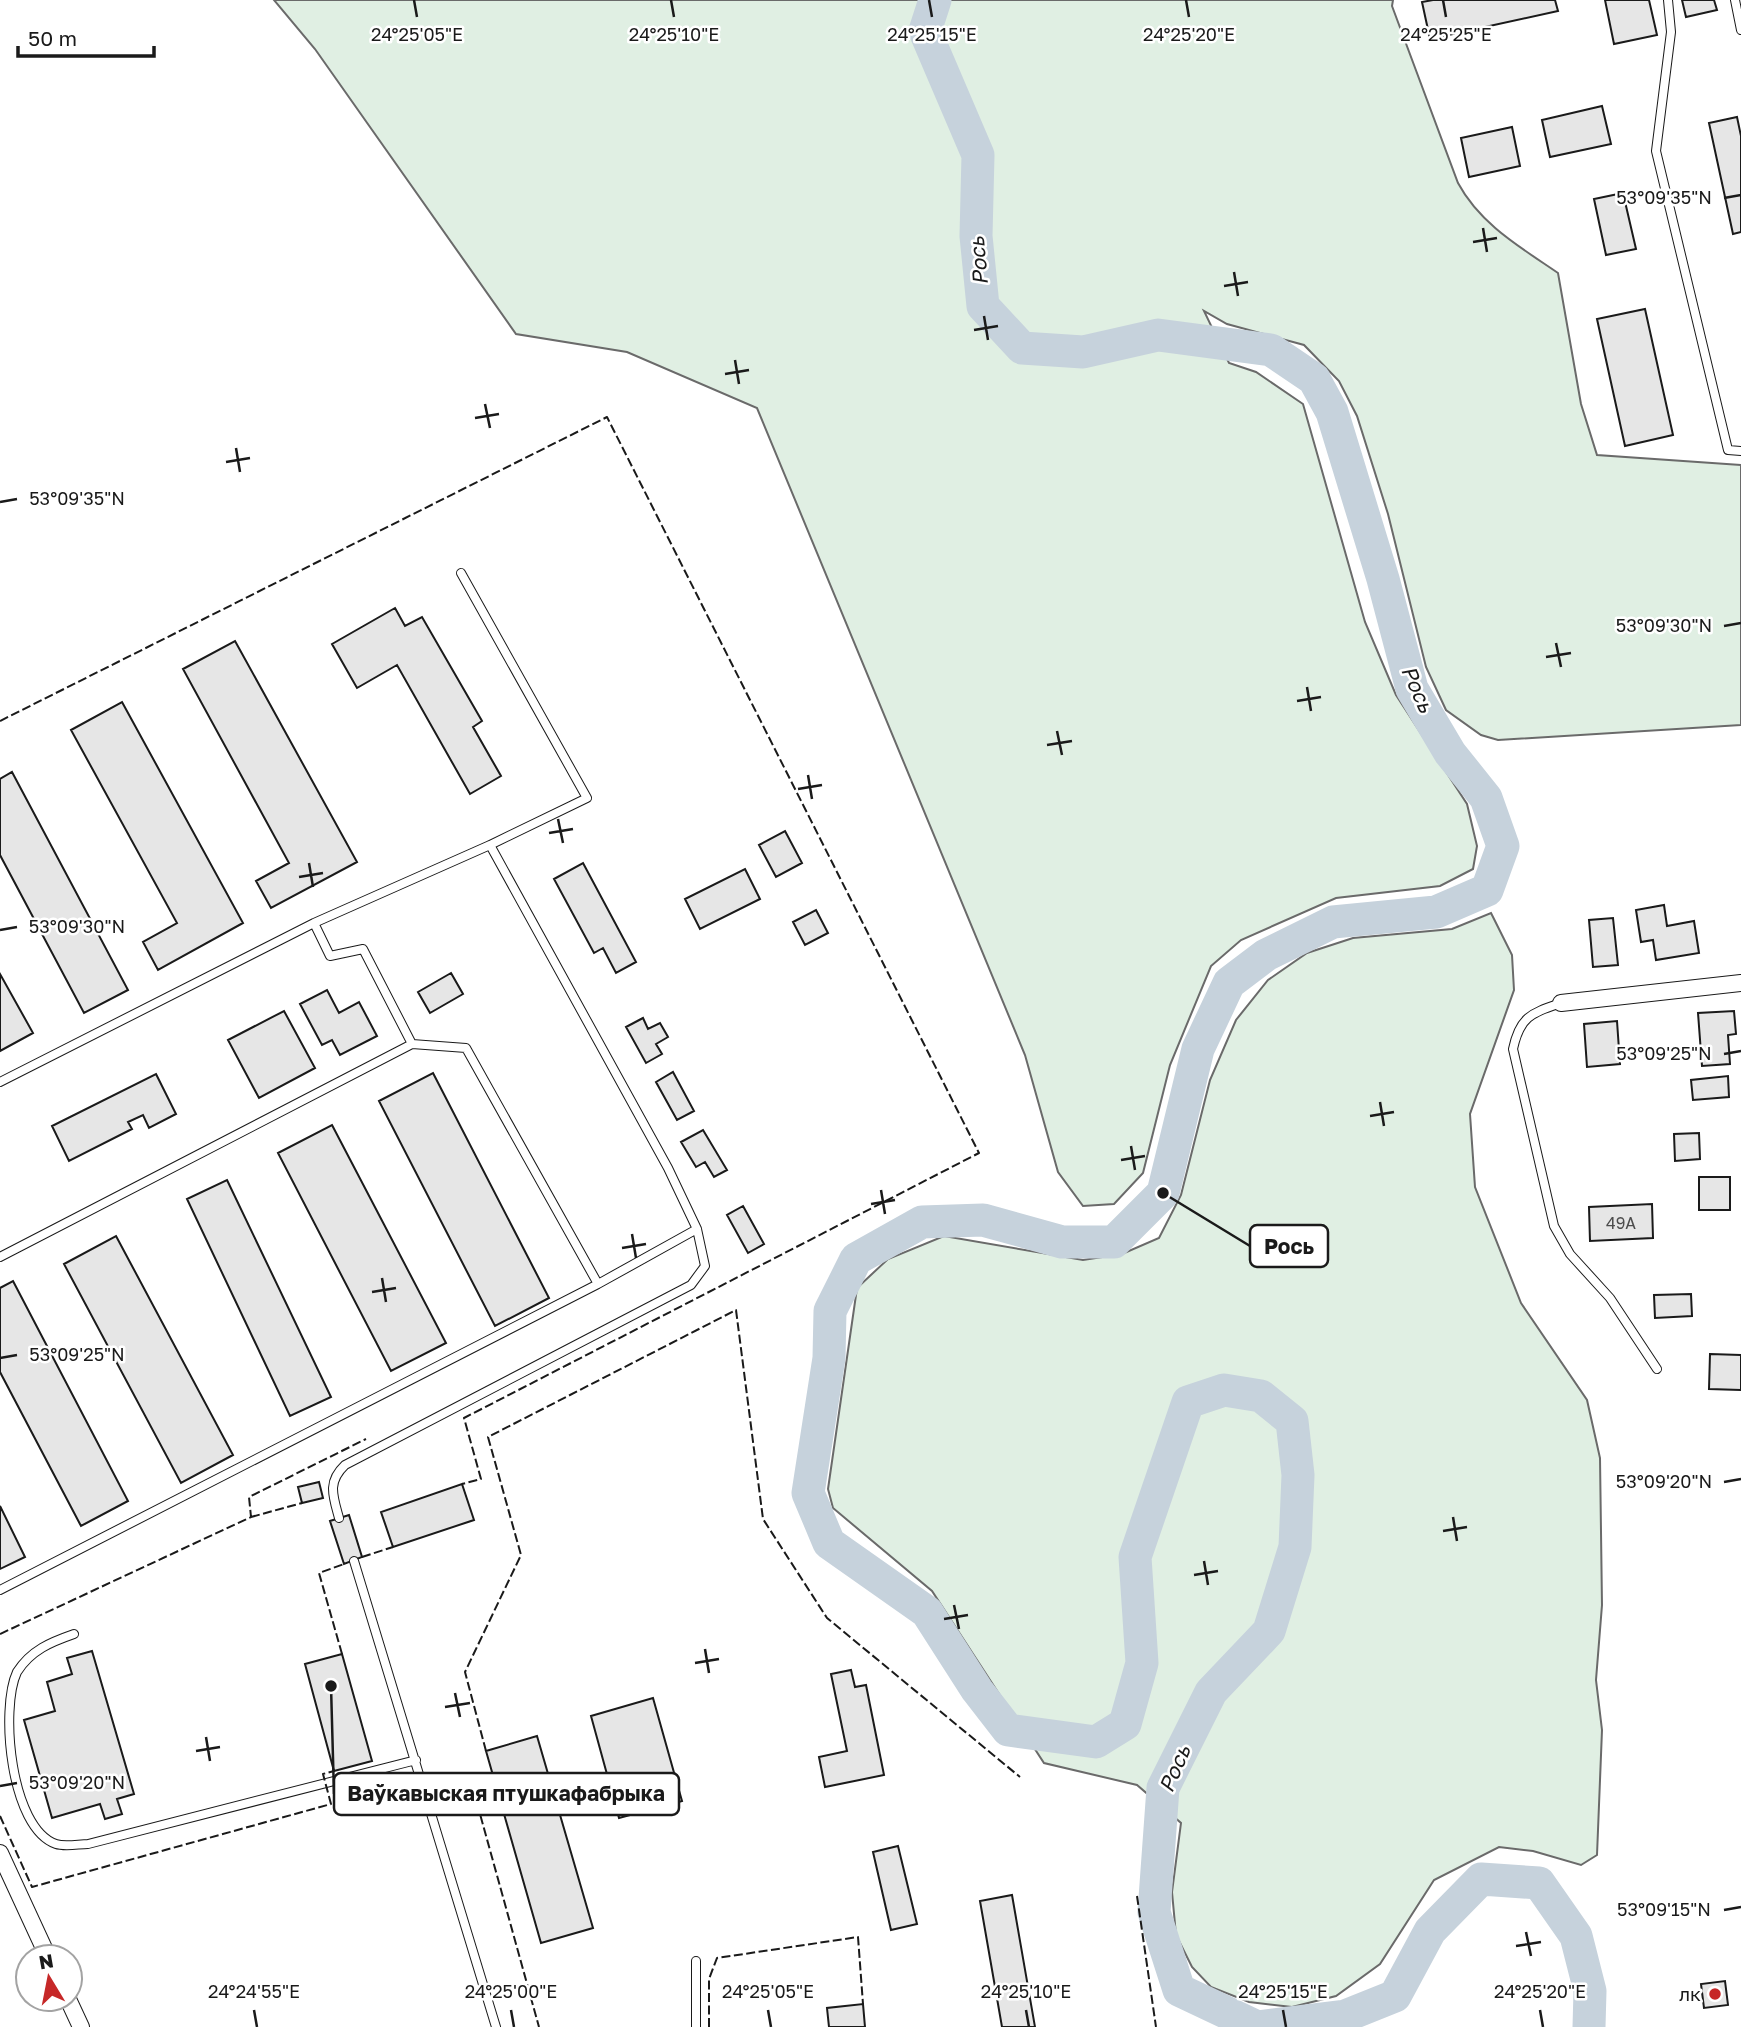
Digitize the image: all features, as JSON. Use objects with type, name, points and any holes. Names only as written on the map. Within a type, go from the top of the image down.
[{"type":"street","points":[[1561,1003],[1741,983]]},
{"type":"street","points":[[0,1853],[42,1943]]},
{"type":"lane","points":[[1668,0],[1671,32],[1656,151],[1728,450],[1741,452]]},
{"type":"lane","points":[[1735,0],[1741,30]]},
{"type":"lane","points":[[0,1082],[314,923],[490,845],[586,798],[461,573]]},
{"type":"lane","points":[[339,1518],[331,1490],[336,1474],[345,1465],[691,1285],[705,1266],[697,1229],[668,1168],[490,845]]},
{"type":"lane","points":[[314,923],[330,956],[363,949],[412,1044]]},
{"type":"lane","points":[[1561,1003],[1531,1013],[1517,1032],[1513,1049],[1554,1226],[1570,1254],[1610,1298],[1657,1369]]},
{"type":"lane","points":[[0,1257],[412,1044],[466,1048],[598,1284]]},
{"type":"lane","points":[[0,1590],[598,1284],[697,1229]]},
{"type":"lane","points":[[354,1560],[496,2027]]},
{"type":"lane","points":[[74,1634],[46,1644],[33,1653],[16,1673],[4,1705],[11,1769],[26,1813],[37,1832],[57,1844],[89,1844],[416,1760]]},
{"type":"lane","points":[[696,1961],[696,2027]]},
{"type":"green space","points":[[274,0],[1393,0],[1392,6],[1458,183],[1467,198],[1489,223],[1558,273],[1581,404],[1597,455],[1741,465],[1741,725],[1498,740],[1481,735],[1446,710],[1426,667],[1388,514],[1357,416],[1339,381],[1304,345],[1227,324],[1204,311],[1229,363],[1256,372],[1303,404],[1365,622],[1396,695],[1467,804],[1477,846],[1473,869],[1440,886],[1336,898],[1241,940],[1211,966],[1170,1065],[1143,1173],[1114,1204],[1083,1206],[1058,1172],[1025,1055],[757,408],[627,352],[516,334],[315,49]]},
{"type":"green space","points":[[1491,913],[1512,955],[1514,990],[1470,1114],[1475,1187],[1521,1303],[1587,1400],[1600,1458],[1602,1605],[1596,1680],[1602,1730],[1597,1855],[1581,1865],[1533,1851],[1499,1847],[1434,1880],[1380,1964],[1336,1996],[1292,2007],[1249,2002],[1211,1987],[1192,1967],[1176,1935],[1172,1892],[1181,1823],[1137,1785],[1044,1763],[932,1591],[833,1508],[828,1489],[857,1288],[888,1259],[944,1236],[1083,1260],[1122,1254],[1159,1238],[1181,1195],[1210,1080],[1236,1020],[1268,980],[1307,953],[1353,938],[1452,929]]},
{"type":"building","points":[[1555,0],[1558,11],[1430,39],[1422,2]]},
{"type":"building","points":[[1605,0],[1649,0],[1657,35],[1614,44]]},
{"type":"building","points":[[1682,0],[1714,0],[1717,10],[1686,17]]},
{"type":"building","points":[[1602,106],[1611,144],[1550,157],[1542,120]]},
{"type":"building","points":[[1737,117],[1741,136],[1741,232],[1733,234],[1709,123]]},
{"type":"building","points":[[1512,127],[1520,166],[1469,177],[1461,138]]},
{"type":"building","points":[[1623,193],[1636,249],[1606,255],[1594,199]]},
{"type":"building","points":[[1645,309],[1673,435],[1625,446],[1597,319]]},
{"type":"building","points":[[395,608],[405,626],[422,617],[482,721],[473,727],[501,776],[470,794],[397,665],[357,688],[332,644]]},
{"type":"building","points":[[235,641],[357,862],[271,908],[256,881],[289,863],[183,669]]},
{"type":"building","points":[[122,702],[243,923],[158,970],[143,942],[177,923],[71,730]]},
{"type":"building","points":[[12,772],[128,990],[84,1013],[0,855],[0,779]]},
{"type":"building","points":[[785,831],[802,863],[776,877],[759,845]]},
{"type":"building","points":[[583,863],[636,962],[616,973],[603,948],[594,953],[554,879]]},
{"type":"building","points":[[745,869],[760,899],[700,929],[685,899]]},
{"type":"building","points":[[1664,905],[1667,926],[1694,921],[1699,953],[1656,960],[1653,940],[1641,942],[1636,910]]},
{"type":"building","points":[[816,910],[828,933],[805,945],[793,922]]},
{"type":"building","points":[[1613,918],[1618,965],[1593,967],[1589,920]]},
{"type":"building","points":[[451,973],[463,994],[430,1013],[418,992]]},
{"type":"building","points":[[0,974],[33,1033],[0,1051]]},
{"type":"building","points":[[327,990],[339,1013],[359,1002],[377,1036],[340,1055],[332,1040],[322,1045],[300,1004]]},
{"type":"building","points":[[284,1011],[315,1068],[259,1098],[228,1040]]},
{"type":"building","points":[[1734,1011],[1736,1034],[1728,1035],[1730,1064],[1702,1066],[1698,1013]]},
{"type":"building","points":[[643,1018],[648,1029],[660,1023],[668,1037],[656,1044],[662,1054],[646,1063],[626,1027]]},
{"type":"building","points":[[1617,1021],[1620,1064],[1587,1067],[1584,1024]]},
{"type":"building","points":[[673,1072],[694,1111],[677,1120],[656,1082]]},
{"type":"building","points":[[433,1073],[549,1298],[495,1326],[379,1101]]},
{"type":"building","points":[[156,1074],[176,1114],[149,1128],[143,1115],[128,1122],[132,1129],[69,1161],[52,1126]]},
{"type":"building","points":[[1728,1076],[1729,1097],[1693,1100],[1691,1080]]},
{"type":"building","points":[[332,1125],[446,1343],[391,1371],[278,1153]]},
{"type":"building","points":[[703,1130],[727,1170],[714,1177],[705,1162],[696,1167],[681,1142]]},
{"type":"building","points":[[1699,1133],[1700,1159],[1675,1161],[1674,1134]]},
{"type":"building","points":[[1699,1177],[1730,1177],[1730,1210],[1699,1210]]},
{"type":"building","points":[[227,1180],[331,1397],[290,1416],[187,1199]]},
{"type":"building","points":[[1652,1204],[1653,1238],[1590,1241],[1589,1207]]},
{"type":"building","points":[[743,1206],[764,1244],[748,1253],[727,1215]]},
{"type":"building","points":[[116,1236],[233,1455],[181,1483],[64,1264]]},
{"type":"building","points":[[13,1281],[128,1501],[81,1526],[0,1372],[0,1288]]},
{"type":"building","points":[[1691,1294],[1692,1316],[1655,1318],[1654,1295]]},
{"type":"building","points":[[1710,1354],[1741,1355],[1741,1390],[1709,1389]]},
{"type":"building","points":[[319,1482],[323,1498],[302,1503],[298,1487]]},
{"type":"building","points":[[462,1484],[474,1520],[393,1547],[381,1512]]},
{"type":"building","points":[[0,1506],[25,1557],[0,1569]]},
{"type":"building","points":[[349,1515],[362,1557],[344,1564],[330,1521]]},
{"type":"building","points":[[92,1651],[134,1794],[117,1799],[122,1814],[105,1819],[100,1804],[52,1818],[24,1720],[55,1711],[47,1682],[72,1674],[67,1658]]},
{"type":"building","points":[[342,1654],[372,1761],[334,1771],[305,1664]]},
{"type":"building","points":[[851,1670],[855,1687],[866,1685],[884,1775],[825,1787],[819,1757],[847,1751],[831,1674]]},
{"type":"building","points":[[653,1698],[682,1801],[619,1818],[591,1716]]},
{"type":"building","points":[[537,1736],[593,1928],[541,1943],[486,1751]]},
{"type":"building","points":[[898,1846],[917,1924],[891,1930],[873,1852]]},
{"type":"building","points":[[1012,1895],[1035,2027],[1002,2027],[980,1901]]},
{"type":"building","name":"лк","points":[[1725,1981],[1728,2005],[1704,2008],[1701,1984]]},
{"type":"building","points":[[863,2004],[865,2027],[829,2027],[827,2008]]},
{"type":"waterway","name":"Рось","points":[[935,0],[925,31],[978,155],[976,236],[983,306],[1022,348],[1083,352],[1158,335],[1271,350],[1314,379],[1332,412],[1383,579],[1412,689],[1450,753],[1486,798],[1503,846],[1487,890],[1436,912],[1333,922],[1266,955],[1229,983],[1198,1049],[1163,1193],[1114,1242],[1062,1242],[983,1220],[922,1222],[856,1259],[830,1311],[829,1358],[808,1493],[829,1543],[927,1612],[977,1690],[1008,1730],[1096,1742],[1125,1724],[1142,1663],[1135,1557],[1188,1402],[1224,1390],[1261,1396],[1292,1421],[1298,1475],[1295,1547],[1269,1631],[1211,1692],[1163,1788],[1154,1912],[1179,1990],[1257,2027],[1345,2016],[1395,1996],[1430,1931],[1481,1879],[1539,1883],[1576,1936],[1590,1991],[1589,2027]]},
{"type":"fence","points":[[0,721],[607,417],[979,1153],[464,1418],[481,1479],[462,1484]]},
{"type":"fence","points":[[486,1751],[465,1672],[521,1555],[488,1437],[736,1310],[763,1519],[827,1618],[1020,1777]]},
{"type":"fence","points":[[0,1634],[251,1517],[249,1497],[366,1439]]},
{"type":"fence","points":[[251,1517],[302,1503]]},
{"type":"fence","points":[[362,1557],[393,1547]]},
{"type":"fence","points":[[342,1654],[319,1573],[344,1564]]},
{"type":"fence","points":[[0,1816],[32,1887],[331,1804],[323,1774],[334,1771]]},
{"type":"fence","points":[[502,1806],[480,1814],[539,2027]]},
{"type":"fence","points":[[1137,1896],[1156,2027]]},
{"type":"fence","points":[[709,2027],[709,1979],[717,1958],[858,1937],[863,2004]]},
{"type":"place","name":"Рось","points":[[1163,1193]]},
{"type":"place","name":"Ваўкавыская птушкафабрыка","points":[[331,1686]]},
{"type":"place","name":"лк","points":[[1715,1994]]}]
